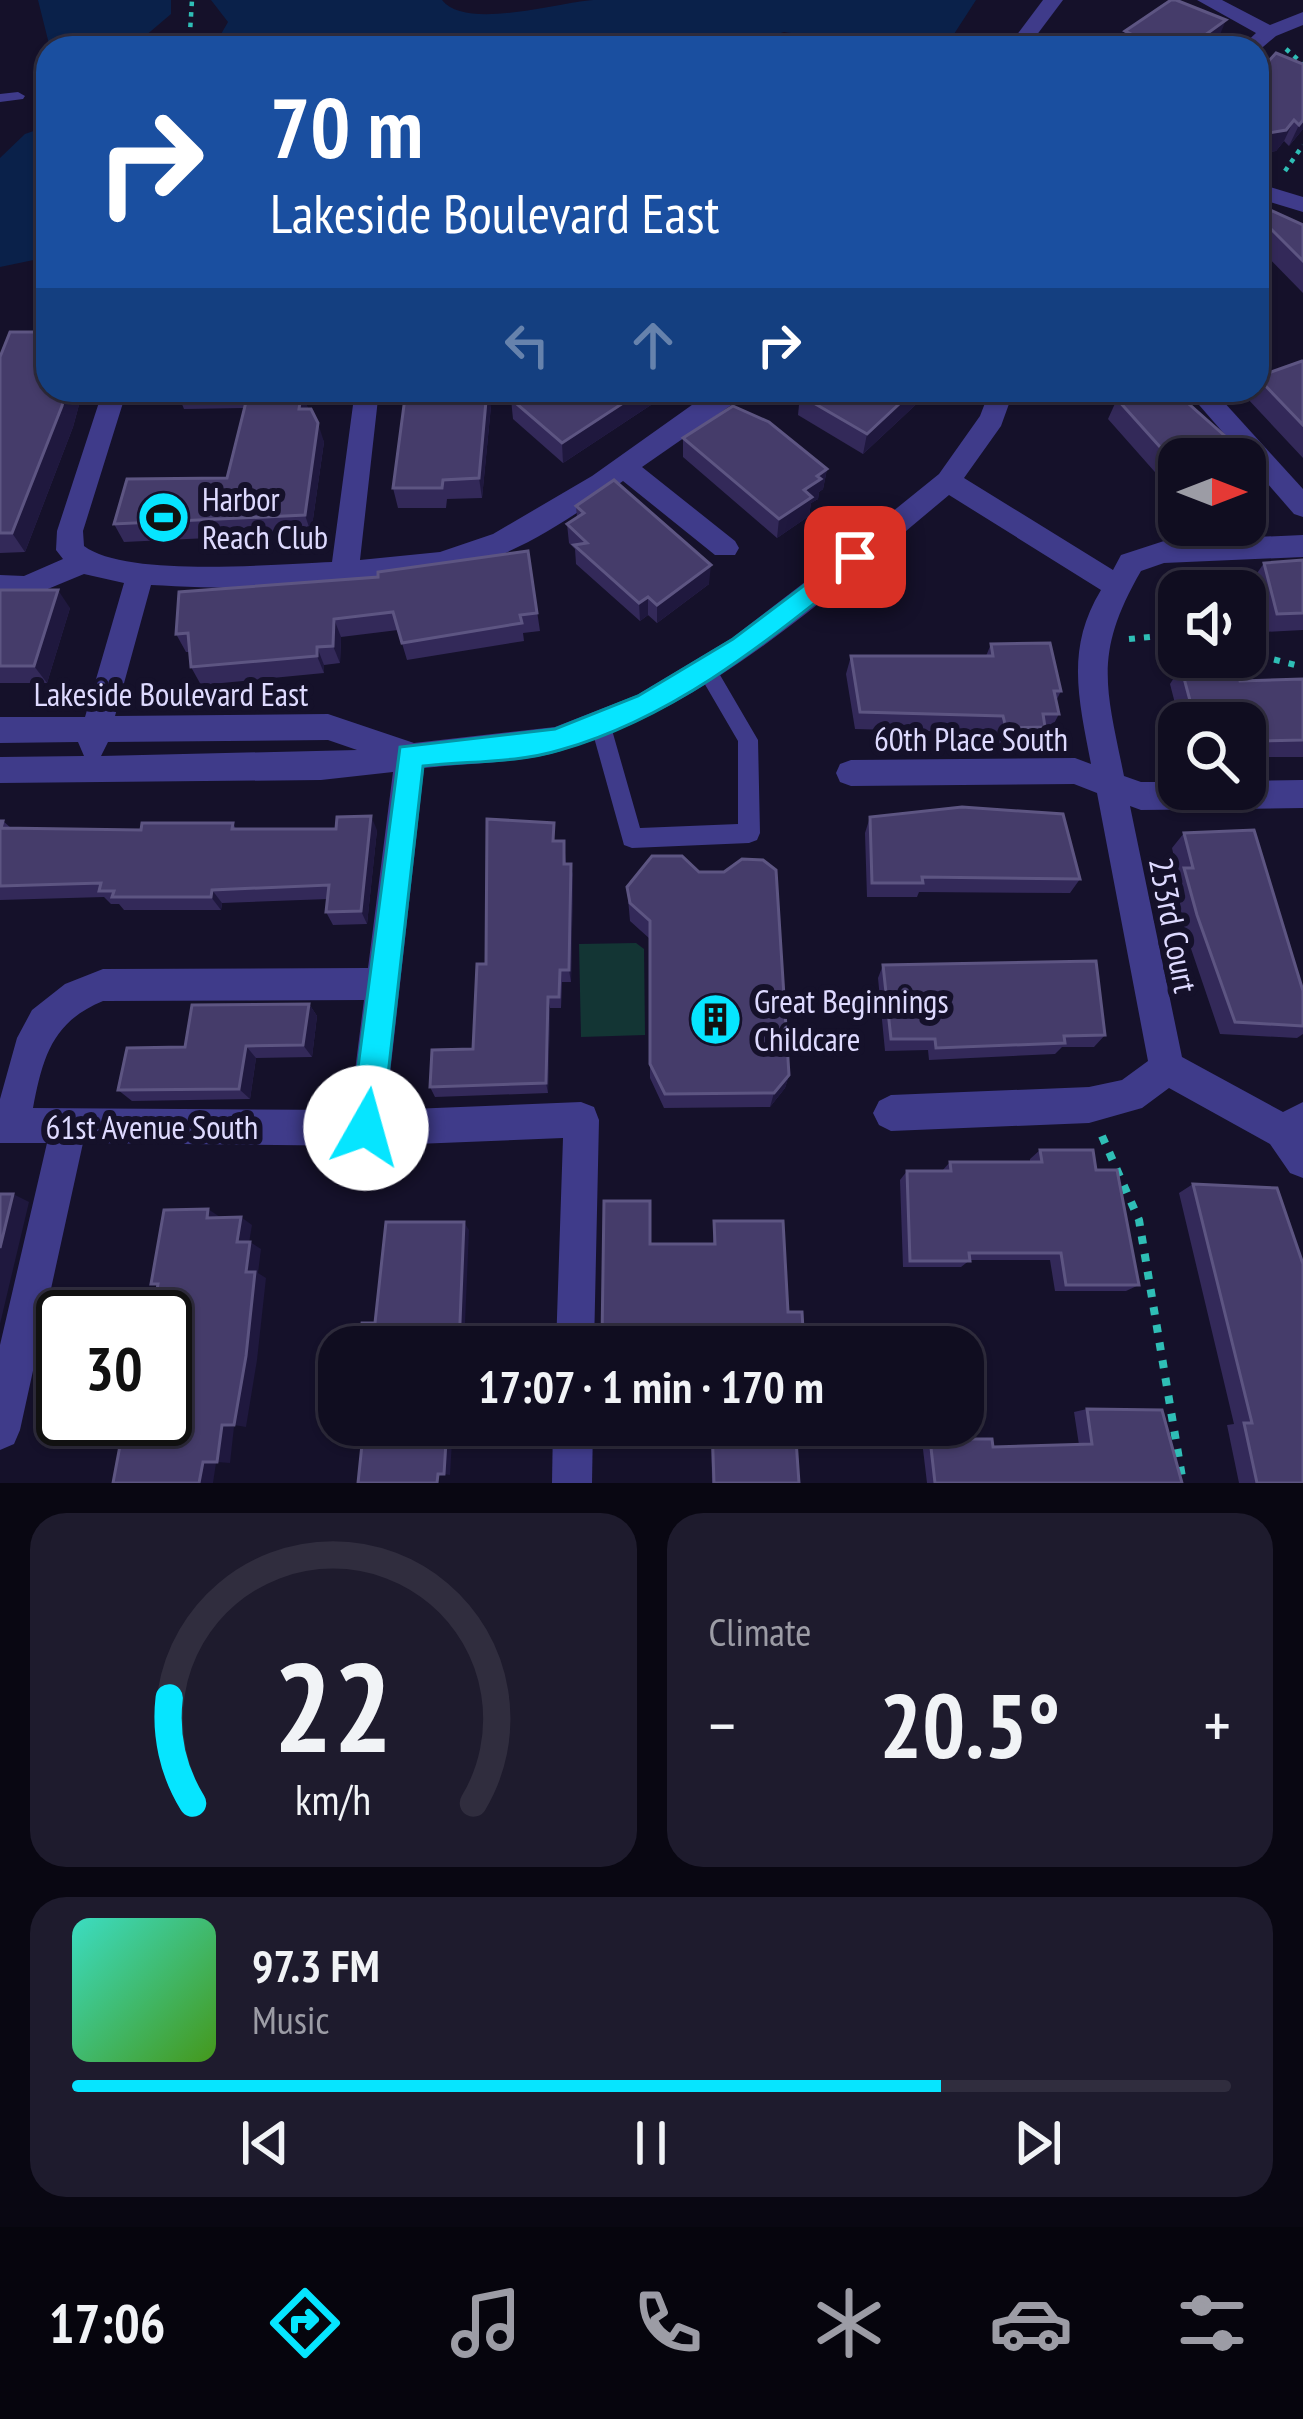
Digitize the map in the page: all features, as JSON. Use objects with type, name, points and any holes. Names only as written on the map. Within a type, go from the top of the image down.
[{"type":"street","points":[[1026,36],[1053,0]]},
{"type":"street","points":[[1207,0],[1286,24]]},
{"type":"street","points":[[1248,0],[1286,24]]},
{"type":"street","points":[[1269,194],[1303,206]]},
{"type":"street","points":[[77,556],[70,531],[111,402]]},
{"type":"street","points":[[345,570],[366,402]]},
{"type":"street","points":[[0,586],[26,586],[77,556],[140,575],[345,570],[465,558],[542,519],[713,402]]},
{"type":"street","name":"Lakeside Boulevard East","points":[[0,770],[321,767],[556,740],[647,704],[759,634],[948,481],[992,419],[998,402]]},
{"type":"street","points":[[1209,402],[1303,507]]},
{"type":"street","points":[[621,465],[724,548]]},
{"type":"street","points":[[948,481],[1117,586],[1131,563],[1164,552],[1303,546]]},
{"type":"street","points":[[86,770],[140,575]]},
{"type":"street","name":"253rd Court","points":[[1117,586],[1101,614],[1090,677],[1167,1068]]},
{"type":"street","name":"Lakeside Boulevard East","points":[[0,730],[328,727],[410,755]]},
{"type":"street","points":[[366,1128],[410,755]]},
{"type":"street","name":"60th Place South","points":[[851,773],[1075,771],[1141,796],[1303,794]]},
{"type":"street","points":[[6,1126],[32,1034],[66,998],[103,985],[383,984]]},
{"type":"street","points":[[891,1113],[1089,1105],[1130,1096],[1167,1068],[1296,1137]]},
{"type":"street","name":"61st Avenue South","points":[[6,1126],[366,1128],[581,1120],[576,1326]]},
{"type":"street","points":[[0,1430],[69,1126]]},
{"type":"street","points":[[572,1483],[573,1446]]},
{"type":"lane","points":[[0,98],[18,96]]},
{"type":"lane","points":[[600,723],[632,838],[749,832],[748,740],[706,669]]},
{"type":"path","points":[[190,36],[192,0]]},
{"type":"path","points":[[1097,637],[1158,638]]},
{"type":"path","points":[[1266,657],[1303,667]]},
{"type":"path","points":[[1089,1105],[1139,1220],[1183,1483]]},
{"type":"green space","points":[[636,943],[644,949],[645,1035],[581,1037],[579,944]]},
{"type":"water","points":[[38,0],[171,0],[171,14],[145,36],[47,36]]},
{"type":"water","points":[[211,0],[442,0],[454,9],[491,14],[594,0],[976,0],[953,36],[784,32],[771,36],[220,36],[228,22]]},
{"type":"water","points":[[36,130],[36,260],[0,267],[0,158],[25,134]]},
{"type":"building","points":[[1171,0],[1226,20],[1204,36],[1130,36],[1125,31]]},
{"type":"building","points":[[1276,53],[1303,64],[1303,120],[1269,133],[1269,61]]},
{"type":"building","points":[[1269,209],[1303,225],[1303,261],[1269,227]]},
{"type":"building","points":[[10,332],[36,332],[36,402],[63,402],[12,533],[0,533],[0,357]]},
{"type":"building","points":[[1303,362],[1303,425],[1269,390],[1269,373]]},
{"type":"building","points":[[246,402],[300,402],[299,409],[311,409],[318,423],[305,515],[114,524],[127,479],[227,478]]},
{"type":"building","points":[[404,402],[486,402],[479,478],[443,480],[442,488],[393,488]]},
{"type":"building","points":[[514,402],[625,402],[562,443]]},
{"type":"building","points":[[812,402],[901,402],[867,434]]},
{"type":"building","points":[[1120,402],[1187,402],[1227,438],[1158,438],[1158,445]]},
{"type":"building","points":[[733,406],[769,422],[827,469],[804,490],[812,497],[779,519],[683,438]]},
{"type":"building","points":[[614,480],[711,565],[657,605],[648,597],[639,603],[574,545],[587,543],[567,524],[584,513],[576,506]]},
{"type":"building","points":[[528,551],[537,613],[520,615],[522,623],[402,643],[393,612],[334,619],[333,646],[317,647],[317,656],[191,667],[188,633],[176,634],[179,592],[378,577],[378,572]]},
{"type":"building","points":[[1303,560],[1303,613],[1277,614],[1264,563]]},
{"type":"building","points":[[0,590],[58,590],[34,666],[0,666]]},
{"type":"building","points":[[1050,643],[1061,691],[1054,691],[1059,714],[1043,714],[1045,727],[1006,728],[1003,716],[860,712],[851,656],[993,656],[991,644]]},
{"type":"building","points":[[1184,678],[1303,679],[1303,740],[1266,741],[1266,702],[1190,702]]},
{"type":"building","points":[[962,807],[1063,814],[1080,879],[922,877],[923,883],[872,883],[870,817]]},
{"type":"building","points":[[371,816],[361,911],[326,912],[329,885],[212,890],[211,897],[112,897],[114,891],[99,891],[101,883],[0,886],[0,821],[1,828],[141,830],[142,823],[233,823],[232,829],[336,829],[337,817]]},
{"type":"building","points":[[487,819],[554,823],[553,841],[564,841],[564,864],[571,864],[569,970],[560,970],[559,997],[548,997],[546,1083],[430,1087],[432,1050],[473,1049],[477,964],[486,964]]},
{"type":"building","points":[[1254,830],[1303,991],[1303,1026],[1235,1022],[1184,868],[1193,868],[1184,833]]},
{"type":"building","name":"Great Beginnings Childcare","points":[[652,856],[682,856],[699,872],[724,872],[742,859],[763,860],[776,870],[789,1075],[774,1093],[665,1094],[650,1064],[650,921],[630,903],[627,887]]},
{"type":"building","points":[[1096,961],[1105,1035],[1064,1036],[1065,1043],[936,1048],[935,1039],[891,1039],[883,965]]},
{"type":"building","points":[[309,1004],[303,1045],[246,1046],[239,1089],[118,1090],[127,1048],[185,1047],[192,1005]]},
{"type":"building","points":[[1040,1150],[1093,1150],[1096,1170],[1117,1170],[1139,1285],[1066,1285],[1061,1253],[969,1253],[970,1261],[910,1261],[907,1171],[951,1171],[950,1162],[1042,1162]]},
{"type":"building","points":[[1193,1184],[1277,1188],[1303,1264],[1303,1483],[1257,1483],[1244,1423],[1252,1423]]},
{"type":"building","points":[[0,1194],[13,1194],[0,1248]]},
{"type":"building","points":[[604,1201],[650,1201],[650,1244],[715,1244],[714,1221],[783,1221],[788,1312],[802,1312],[803,1326],[602,1326]]},
{"type":"building","points":[[208,1209],[207,1218],[241,1217],[237,1242],[250,1242],[246,1272],[255,1272],[234,1425],[222,1425],[217,1462],[203,1462],[199,1483],[113,1483],[120,1446],[192,1446],[192,1290],[157,1290],[158,1284],[151,1284],[164,1210]]},
{"type":"building","points":[[386,1222],[464,1222],[460,1326],[362,1326],[375,1323]]},
{"type":"building","points":[[1087,1409],[1162,1410],[1182,1483],[935,1483],[931,1446],[984,1446],[984,1439],[992,1439],[993,1447],[1092,1444]]},
{"type":"building","points":[[362,1446],[446,1446],[444,1474],[438,1474],[437,1483],[358,1483]]},
{"type":"building","points":[[713,1446],[796,1446],[799,1483],[714,1483]]},
{"type":"place","name":"Harbor Reach Club","points":[[163,517]]},
{"type":"place","name":"Great Beginnings Childcare","points":[[715,1019]]},
{"type":"route","points":[[366,1128],[410,755],[556,740],[647,704],[742,646],[855,557]]}]
